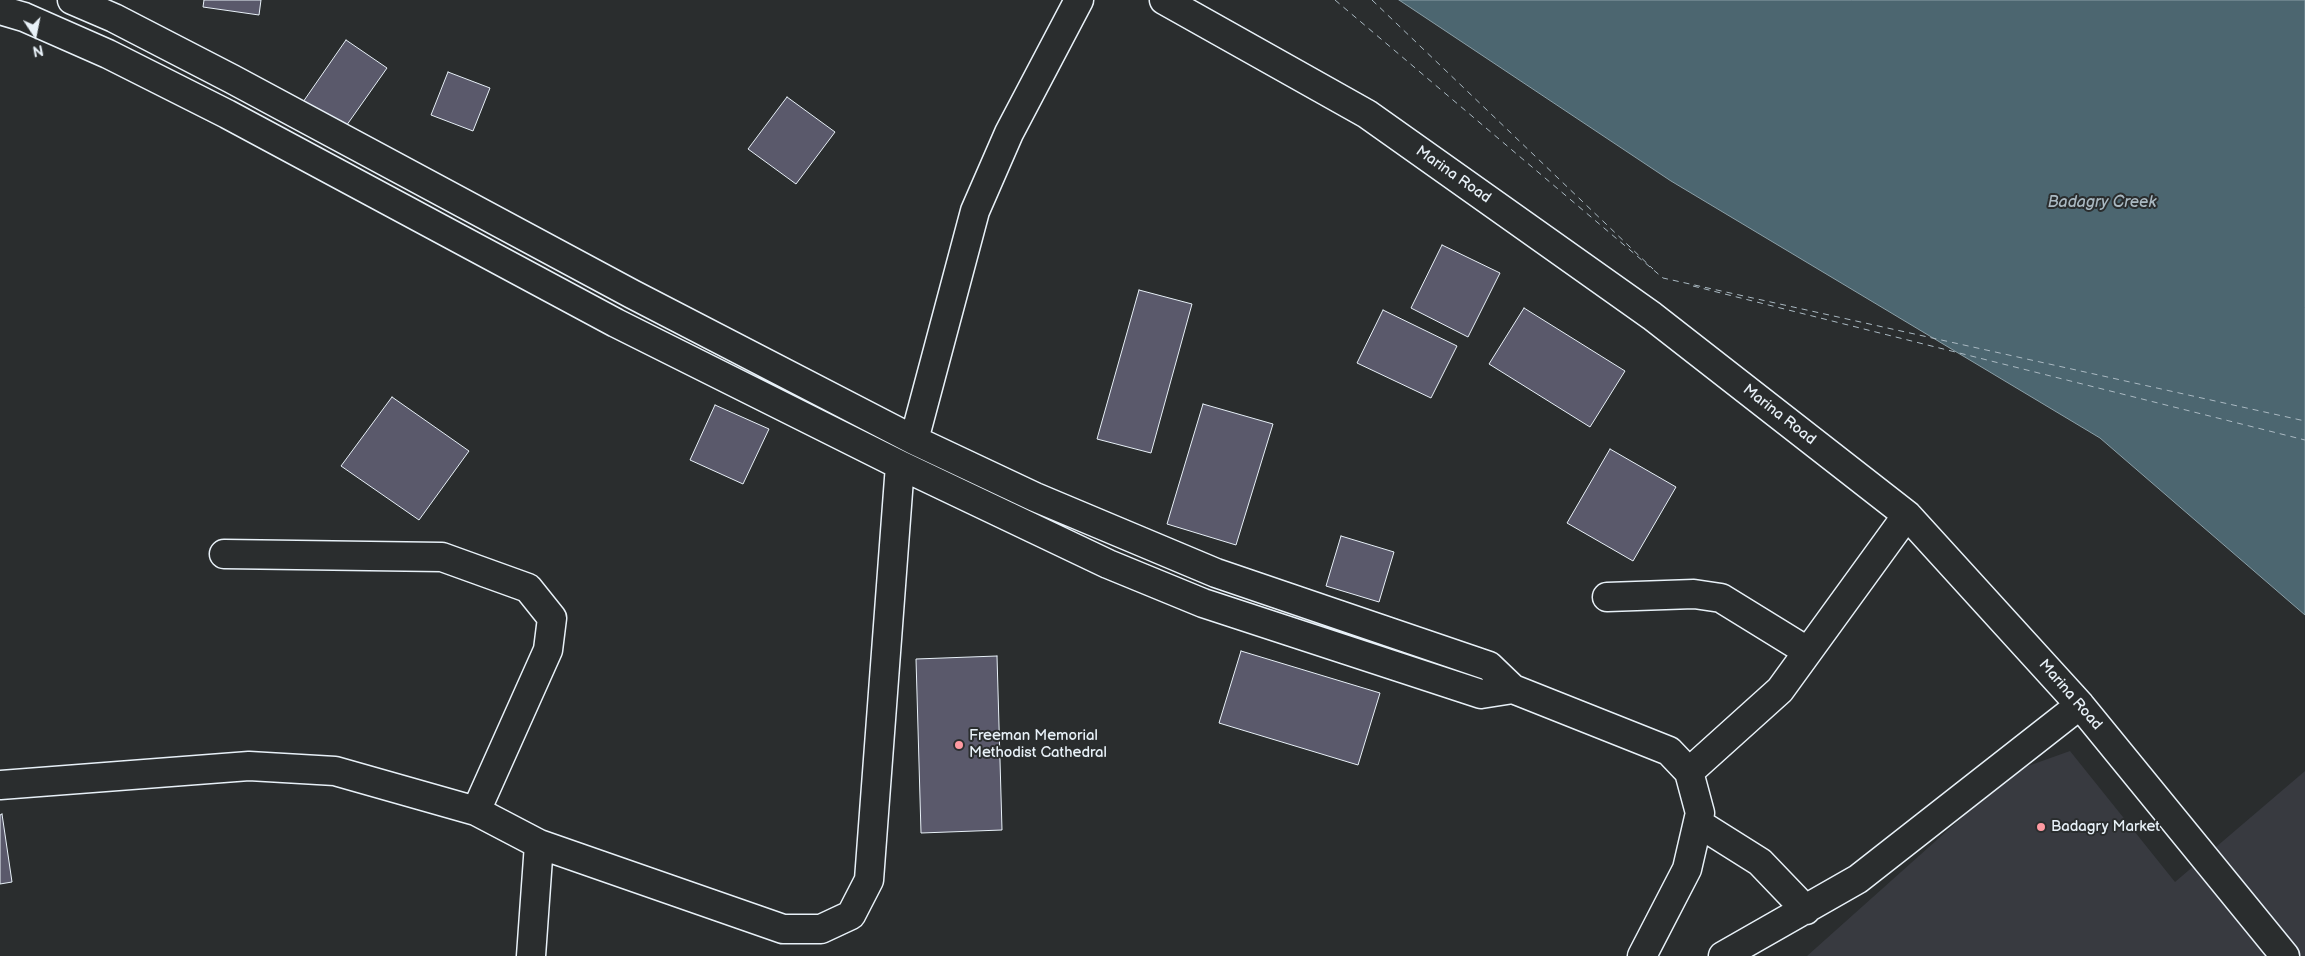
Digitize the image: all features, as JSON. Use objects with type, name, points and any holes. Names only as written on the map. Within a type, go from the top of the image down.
[{"type":"street","points":[[72,0],[114,18],[232,79],[632,294],[914,440],[1035,496],[1216,573],[1489,666],[1513,689],[1669,751],[1689,772],[1700,812],[1687,870],[1642,956]]},
{"type":"street","points":[[914,440],[975,211],[1009,133],[1079,0]]},
{"type":"street","name":"Marina Road","points":[[1164,0],[1367,114],[1652,316],[1907,515],[2080,705],[2285,956]]},
{"type":"street","points":[[0,10],[24,17],[108,54],[218,110],[616,323],[900,465],[1108,564],[1203,603],[1481,694],[1513,689]]},
{"type":"street","points":[[616,323],[632,294]]},
{"type":"street","points":[[0,785],[249,766],[335,771],[476,811],[539,844],[783,929],[821,930],[851,916],[869,880],[900,465]]},
{"type":"street","points":[[1689,772],[1780,690],[1907,515]]},
{"type":"street","points":[[224,554],[442,557],[528,588],[552,618],[548,650],[476,811]]},
{"type":"street","points":[[1607,597],[1694,594],[1721,598],[1807,651]]},
{"type":"street","points":[[1723,956],[1858,879],[2080,705]]},
{"type":"street","points":[[1698,823],[1760,862],[1806,910]]},
{"type":"street","points":[[531,956],[539,844]]},
{"type":"shaded area","name":"Badagry Market","points":[[2070,751],[2175,882],[2305,771],[2305,956],[1807,956],[2014,771]]},
{"type":"water","name":"Badagry Creek","points":[[1399,0],[2305,0],[2305,615],[2100,438],[1671,181]]},
{"type":"building","points":[[204,0],[261,0],[259,15],[203,7]]},
{"type":"building","points":[[346,40],[387,68],[344,129],[303,102]]},
{"type":"building","points":[[448,72],[490,88],[473,131],[431,115]]},
{"type":"building","points":[[787,97],[835,132],[796,184],[748,149]]},
{"type":"building","points":[[1442,245],[1500,273],[1468,337],[1411,308]]},
{"type":"building","points":[[1139,290],[1192,304],[1151,453],[1097,439]]},
{"type":"building","points":[[1524,308],[1625,371],[1590,427],[1489,364]]},
{"type":"building","points":[[1383,310],[1457,346],[1431,398],[1357,363]]},
{"type":"building","points":[[392,397],[469,451],[419,520],[341,466]]},
{"type":"building","points":[[1203,404],[1273,424],[1236,545],[1167,524]]},
{"type":"building","points":[[715,405],[769,429],[743,484],[690,460]]},
{"type":"building","points":[[1610,449],[1676,487],[1633,561],[1567,523]]},
{"type":"building","points":[[1341,536],[1394,552],[1379,602],[1326,586]]},
{"type":"building","points":[[1241,651],[1380,693],[1358,765],[1219,723]]},
{"type":"building","name":"Freeman Memorial Methodist Cathedral","points":[[997,656],[1002,830],[921,833],[916,659]]},
{"type":"building","points":[[2,814],[12,882],[0,884],[0,815]]},
{"type":"ferry route","points":[[1335,0],[1663,278],[2305,421]]},
{"type":"ferry route","points":[[1372,0],[1653,269]]},
{"type":"ferry route","points":[[1693,286],[2305,440]]},
{"type":"place","name":"Freeman Memorial Methodist Cathedral","points":[[959,745]]},
{"type":"place","name":"Badagry Market","points":[[2041,827]]}]
